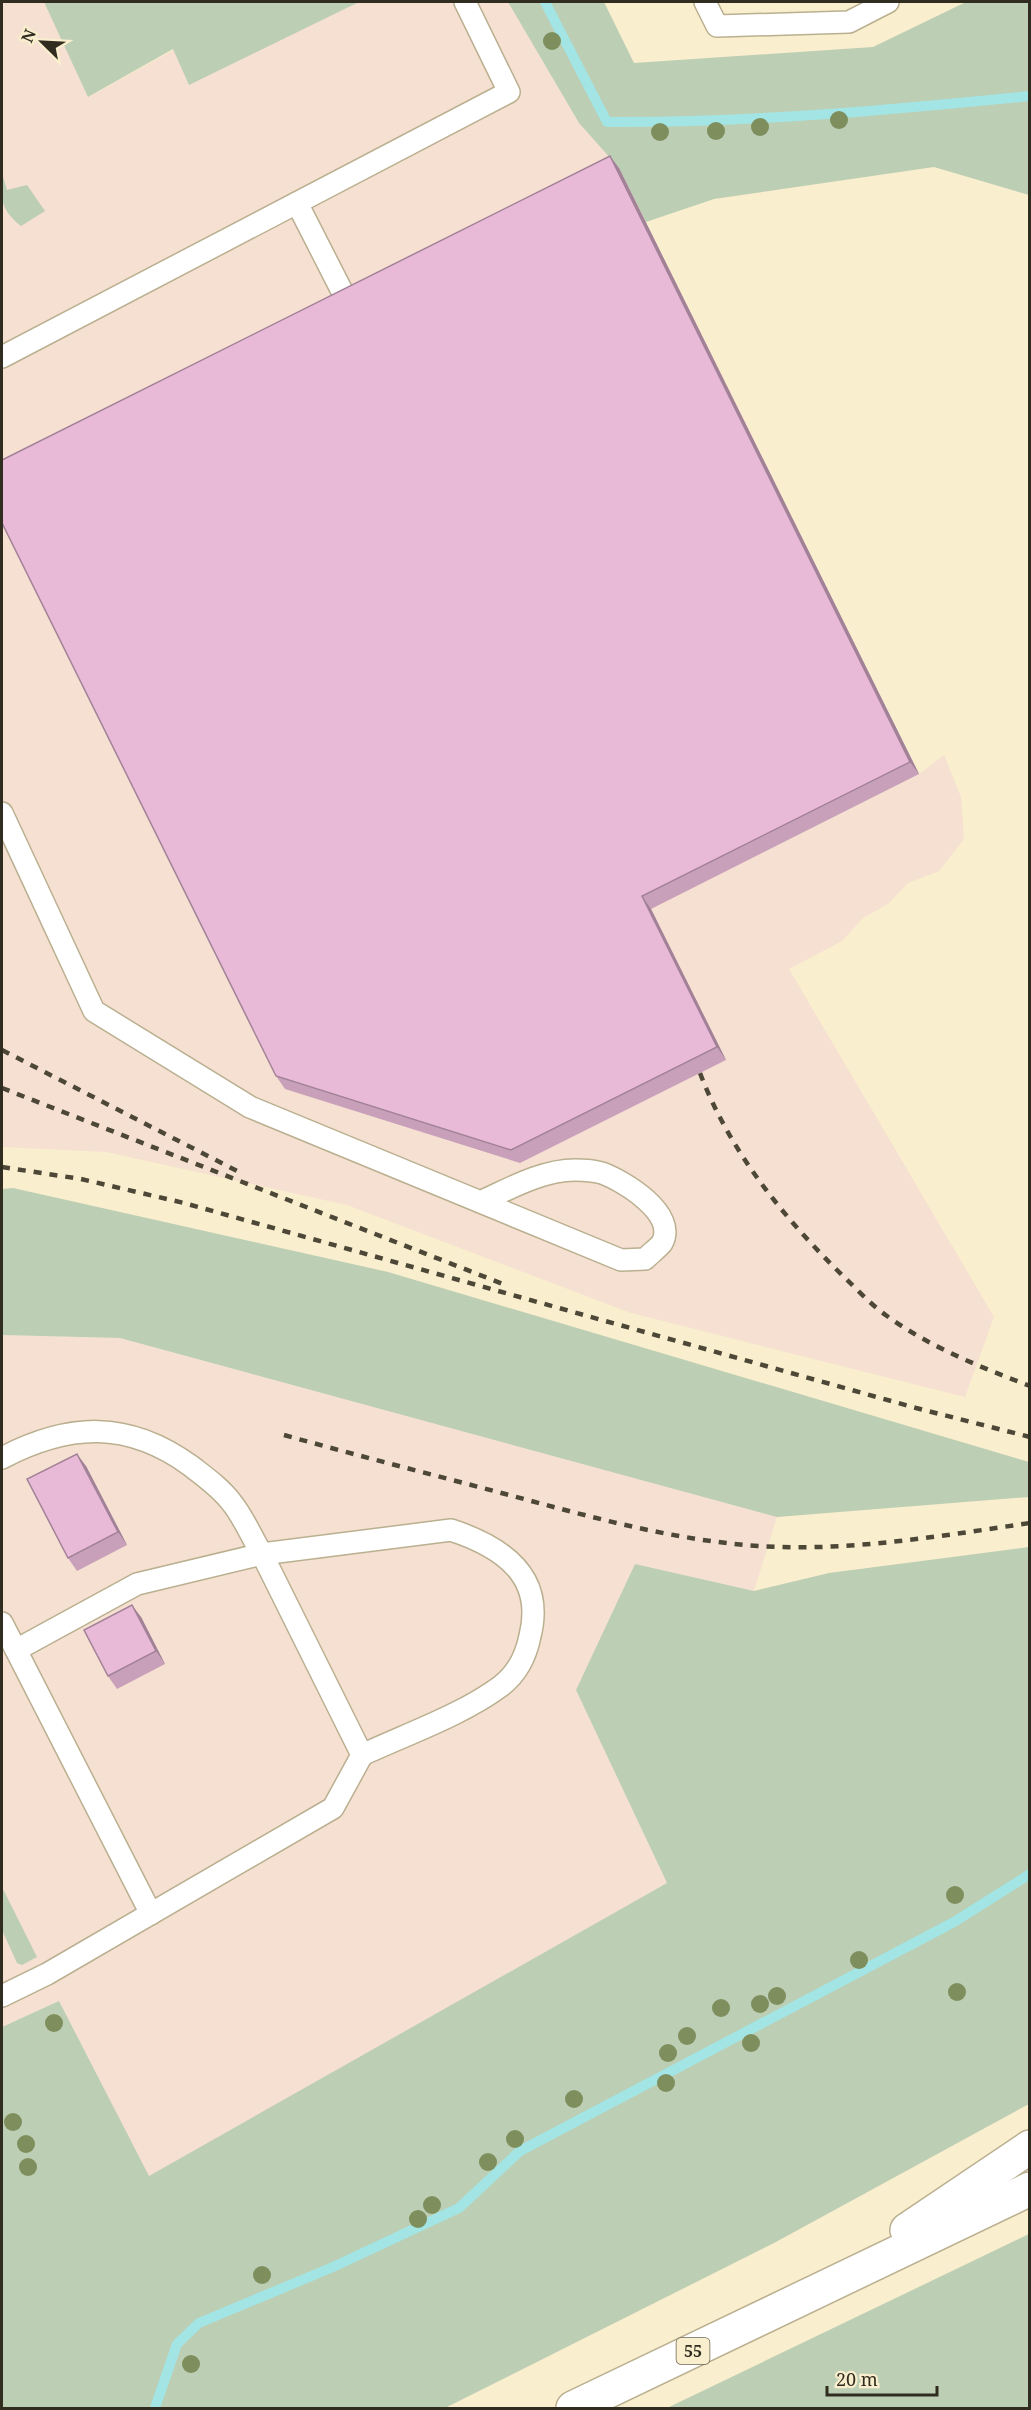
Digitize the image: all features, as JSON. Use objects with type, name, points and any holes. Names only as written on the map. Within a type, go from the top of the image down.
[{"type":"highway","points":[[812,2294],[1029,2147]]},
{"type":"highway","name":"55","points":[[573,2409],[1029,2189]]},
{"type":"lane","points":[[2,357],[510,92],[465,2]]},
{"type":"lane","points":[[705,2],[717,26],[849,22],[888,2]]},
{"type":"lane","points":[[297,203],[348,303]]},
{"type":"lane","points":[[2,813],[94,1011],[250,1107],[480,1202],[621,1260],[645,1259],[662,1242],[664,1224],[652,1205],[630,1187],[601,1173],[573,1170],[548,1174],[480,1202]]},
{"type":"lane","points":[[2,1458],[35,1441],[84,1431],[111,1431],[144,1439],[171,1451],[211,1481],[232,1503],[262,1554],[362,1755]]},
{"type":"lane","points":[[2,1996],[47,1974],[333,1808],[362,1755],[478,1701],[502,1685],[521,1665],[527,1651],[534,1619],[533,1596],[520,1572],[498,1550],[478,1539],[451,1530],[262,1554],[137,1584],[16,1650]]},
{"type":"lane","points":[[2,1623],[152,1914]]},
{"type":"shaded area","points":[[2,2],[44,2],[89,97],[260,2],[508,2],[579,123],[619,168],[919,774],[944,755],[961,797],[964,839],[939,871],[908,883],[888,904],[863,918],[842,941],[789,969],[994,1317],[965,1397],[631,1313],[347,1205],[106,1152],[2,1147]]},
{"type":"shaded area","points":[[2,1335],[120,1338],[777,1517],[754,1591],[635,1564],[576,1690],[667,1883],[149,2177],[59,2001],[2,2027]]},
{"type":"green space","points":[[44,2],[359,2],[189,85],[173,49],[88,97]]},
{"type":"green space","points":[[508,2],[604,2],[634,63],[873,47],[966,2],[1029,2],[1029,195],[934,167],[714,199],[646,222],[619,168],[579,123]]},
{"type":"green space","points":[[2,173],[7,190],[27,185],[45,211],[21,226],[14,220],[3,203]]},
{"type":"green space","points":[[13,1188],[388,1272],[1029,1462],[1029,1497],[777,1517],[120,1338],[2,1335],[2,1189]]},
{"type":"green space","points":[[1029,1547],[1029,2104],[774,2243],[445,2408],[2,2408],[2,2027],[59,2001],[149,2176],[667,1883],[576,1690],[635,1564],[754,1591],[829,1573]]},
{"type":"green space","points":[[2,1887],[37,1957],[22,1965],[17,1963],[2,1930]]},
{"type":"green space","points":[[1029,2234],[1029,2408],[667,2408]]},
{"type":"building","points":[[610,156],[910,762],[642,896],[717,1047],[511,1150],[276,1076],[2,523],[2,460]]},
{"type":"building","points":[[77,1454],[118,1532],[68,1558],[27,1479]]},
{"type":"building","points":[[132,1605],[156,1651],[108,1676],[84,1630]]},
{"type":"waterway","points":[[545,2],[607,122],[766,118],[872,111],[1030,96]]},
{"type":"waterway","points":[[155,2408],[177,2344],[199,2323],[333,2267],[459,2208],[520,2151],[954,1922],[1030,1874]]},
{"type":"railway","points":[[2,1050],[239,1172]]},
{"type":"railway","points":[[700,1073],[727,1130],[760,1182],[821,1254],[864,1297],[903,1327],[938,1347],[1030,1386]]},
{"type":"railway","points":[[2,1088],[503,1284]]},
{"type":"railway","points":[[2,1167],[81,1179],[184,1203],[916,1408],[1030,1437]]},
{"type":"railway","points":[[284,1435],[601,1519],[694,1539],[726,1543],[792,1547],[860,1545],[1030,1523]]}]
